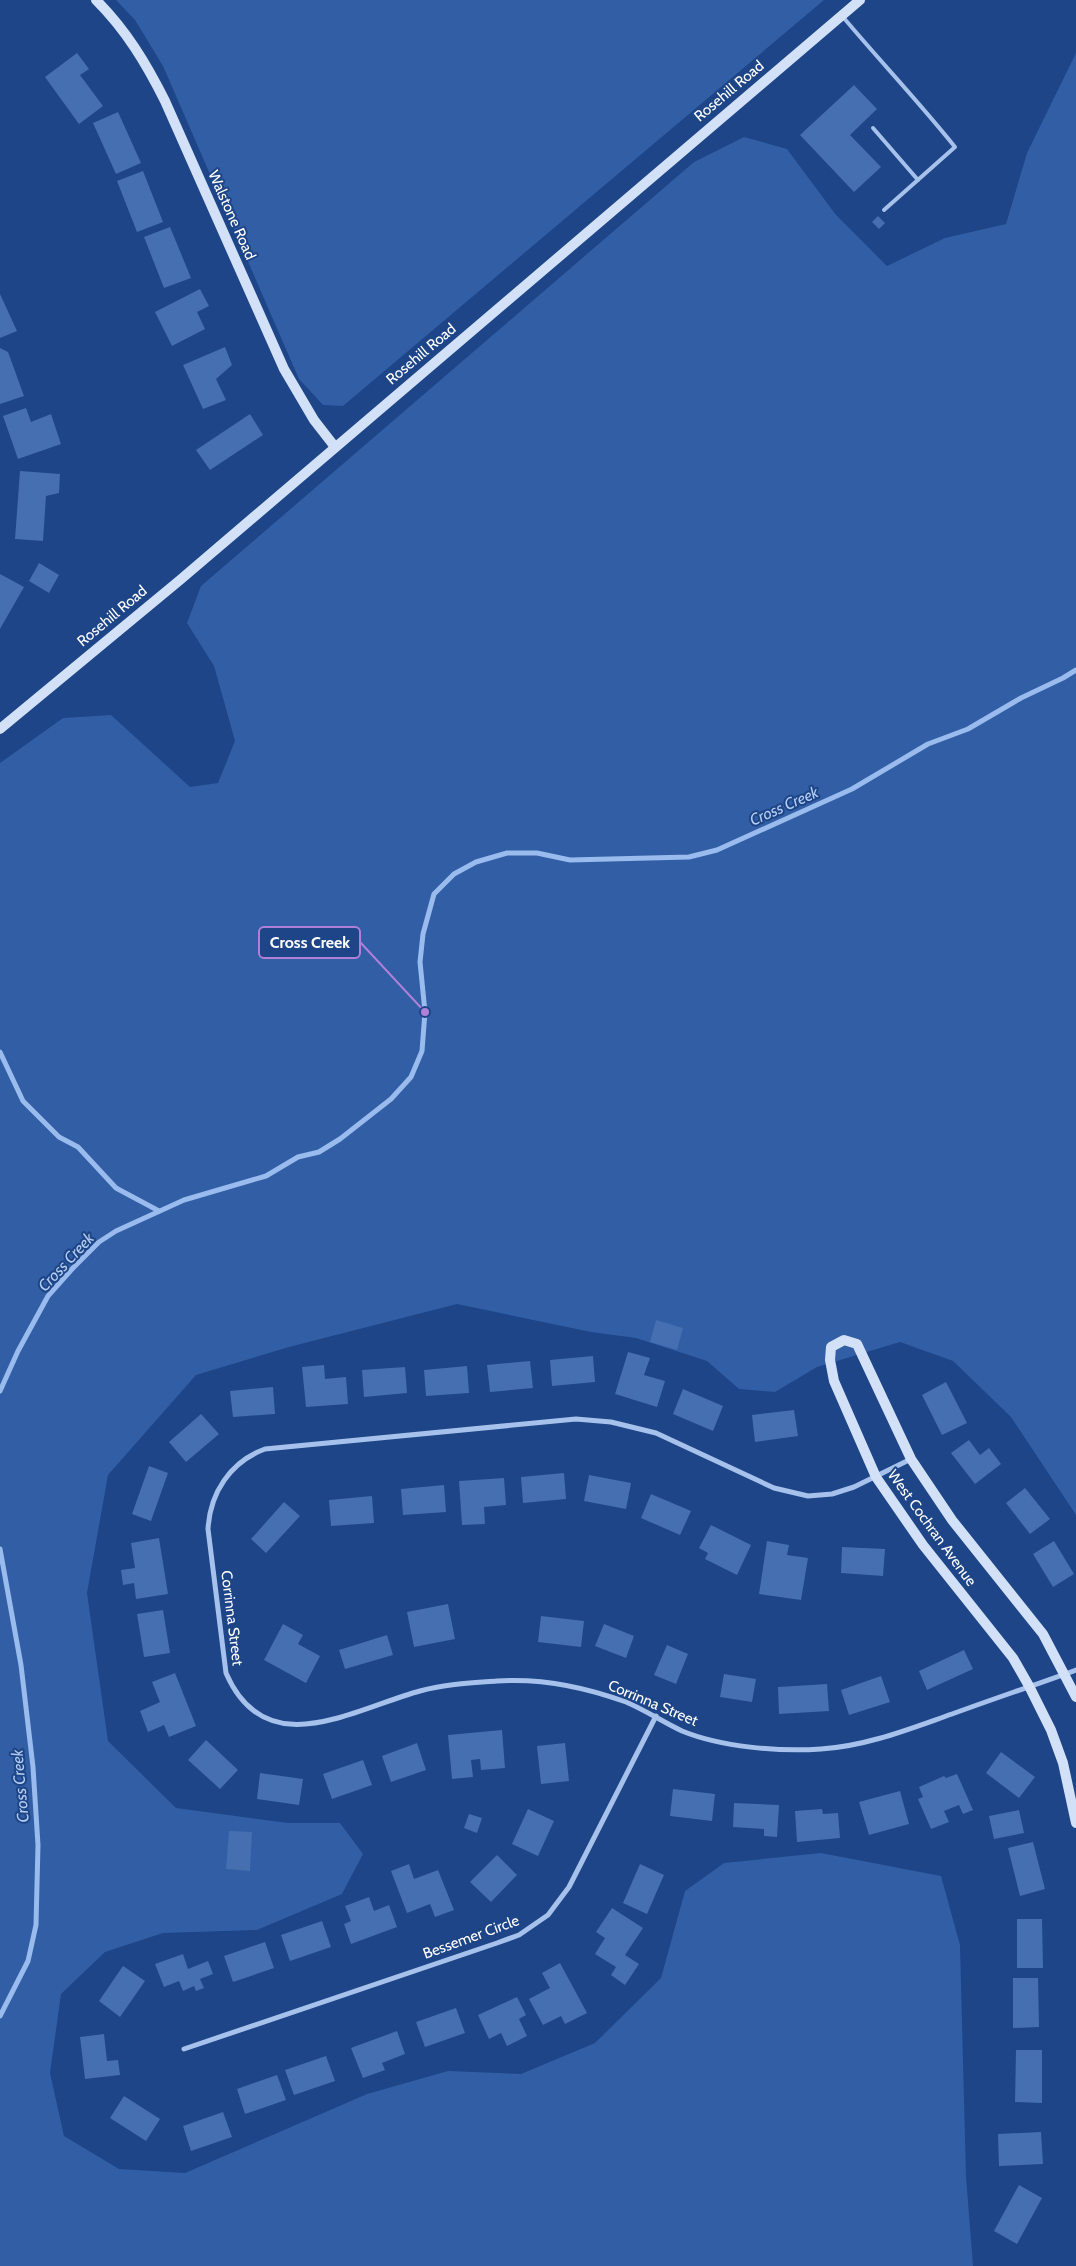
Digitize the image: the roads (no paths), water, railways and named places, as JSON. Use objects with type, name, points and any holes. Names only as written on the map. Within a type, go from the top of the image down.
[{"type":"street","name":"Walstone Road","points":[[96,0],[131,40],[145,62],[165,101],[284,370],[314,420],[335,447]]},
{"type":"street","name":"Rosehill Road","points":[[0,729],[335,447],[860,0]]},
{"type":"street","name":"West Cochran Avenue","points":[[1076,1697],[1043,1634],[952,1520],[911,1459],[857,1344],[844,1340],[831,1347],[830,1360],[834,1381],[876,1477],[923,1545],[1013,1658],[1030,1686],[1051,1730],[1063,1763],[1076,1823]]},
{"type":"street","name":"Corrinna Street","points":[[911,1459],[854,1488],[832,1494],[808,1496],[785,1492],[656,1433],[611,1422],[576,1419],[265,1449],[254,1453],[235,1467],[215,1495],[209,1518],[208,1529],[226,1673],[237,1693],[253,1710],[285,1724],[308,1725],[430,1688],[500,1681],[536,1681],[593,1691],[626,1702],[682,1731],[704,1738],[748,1746],[821,1749],[856,1745],[890,1736],[1076,1670]]},
{"type":"street","name":"Bessemer Circle","points":[[184,2049],[497,1943],[530,1929],[548,1915],[570,1887],[656,1716]]},
{"type":"lane","points":[[842,15],[875,55],[923,107],[955,147],[884,210]]},
{"type":"lane","points":[[873,128],[918,180]]},
{"type":"waterway","name":"Cross Creek","points":[[0,1391],[18,1351],[48,1296],[99,1242],[116,1231],[184,1200],[266,1176],[298,1157],[319,1152],[340,1139],[391,1099],[411,1077],[422,1051],[425,1012],[420,962],[423,934],[434,894],[454,874],[476,862],[507,853],[537,853],[570,860],[689,857],[717,850],[852,789],[928,744],[968,729],[1021,698],[1076,670]]},
{"type":"waterway","points":[[0,1052],[23,1101],[59,1137],[78,1147],[116,1188],[159,1211]]},
{"type":"waterway","name":"Cross Creek","points":[[0,1549],[21,1665],[33,1767],[38,1845],[36,1925],[28,1961],[0,2016]]},
{"type":"place","name":"Cross Creek","points":[[425,1012]]}]
